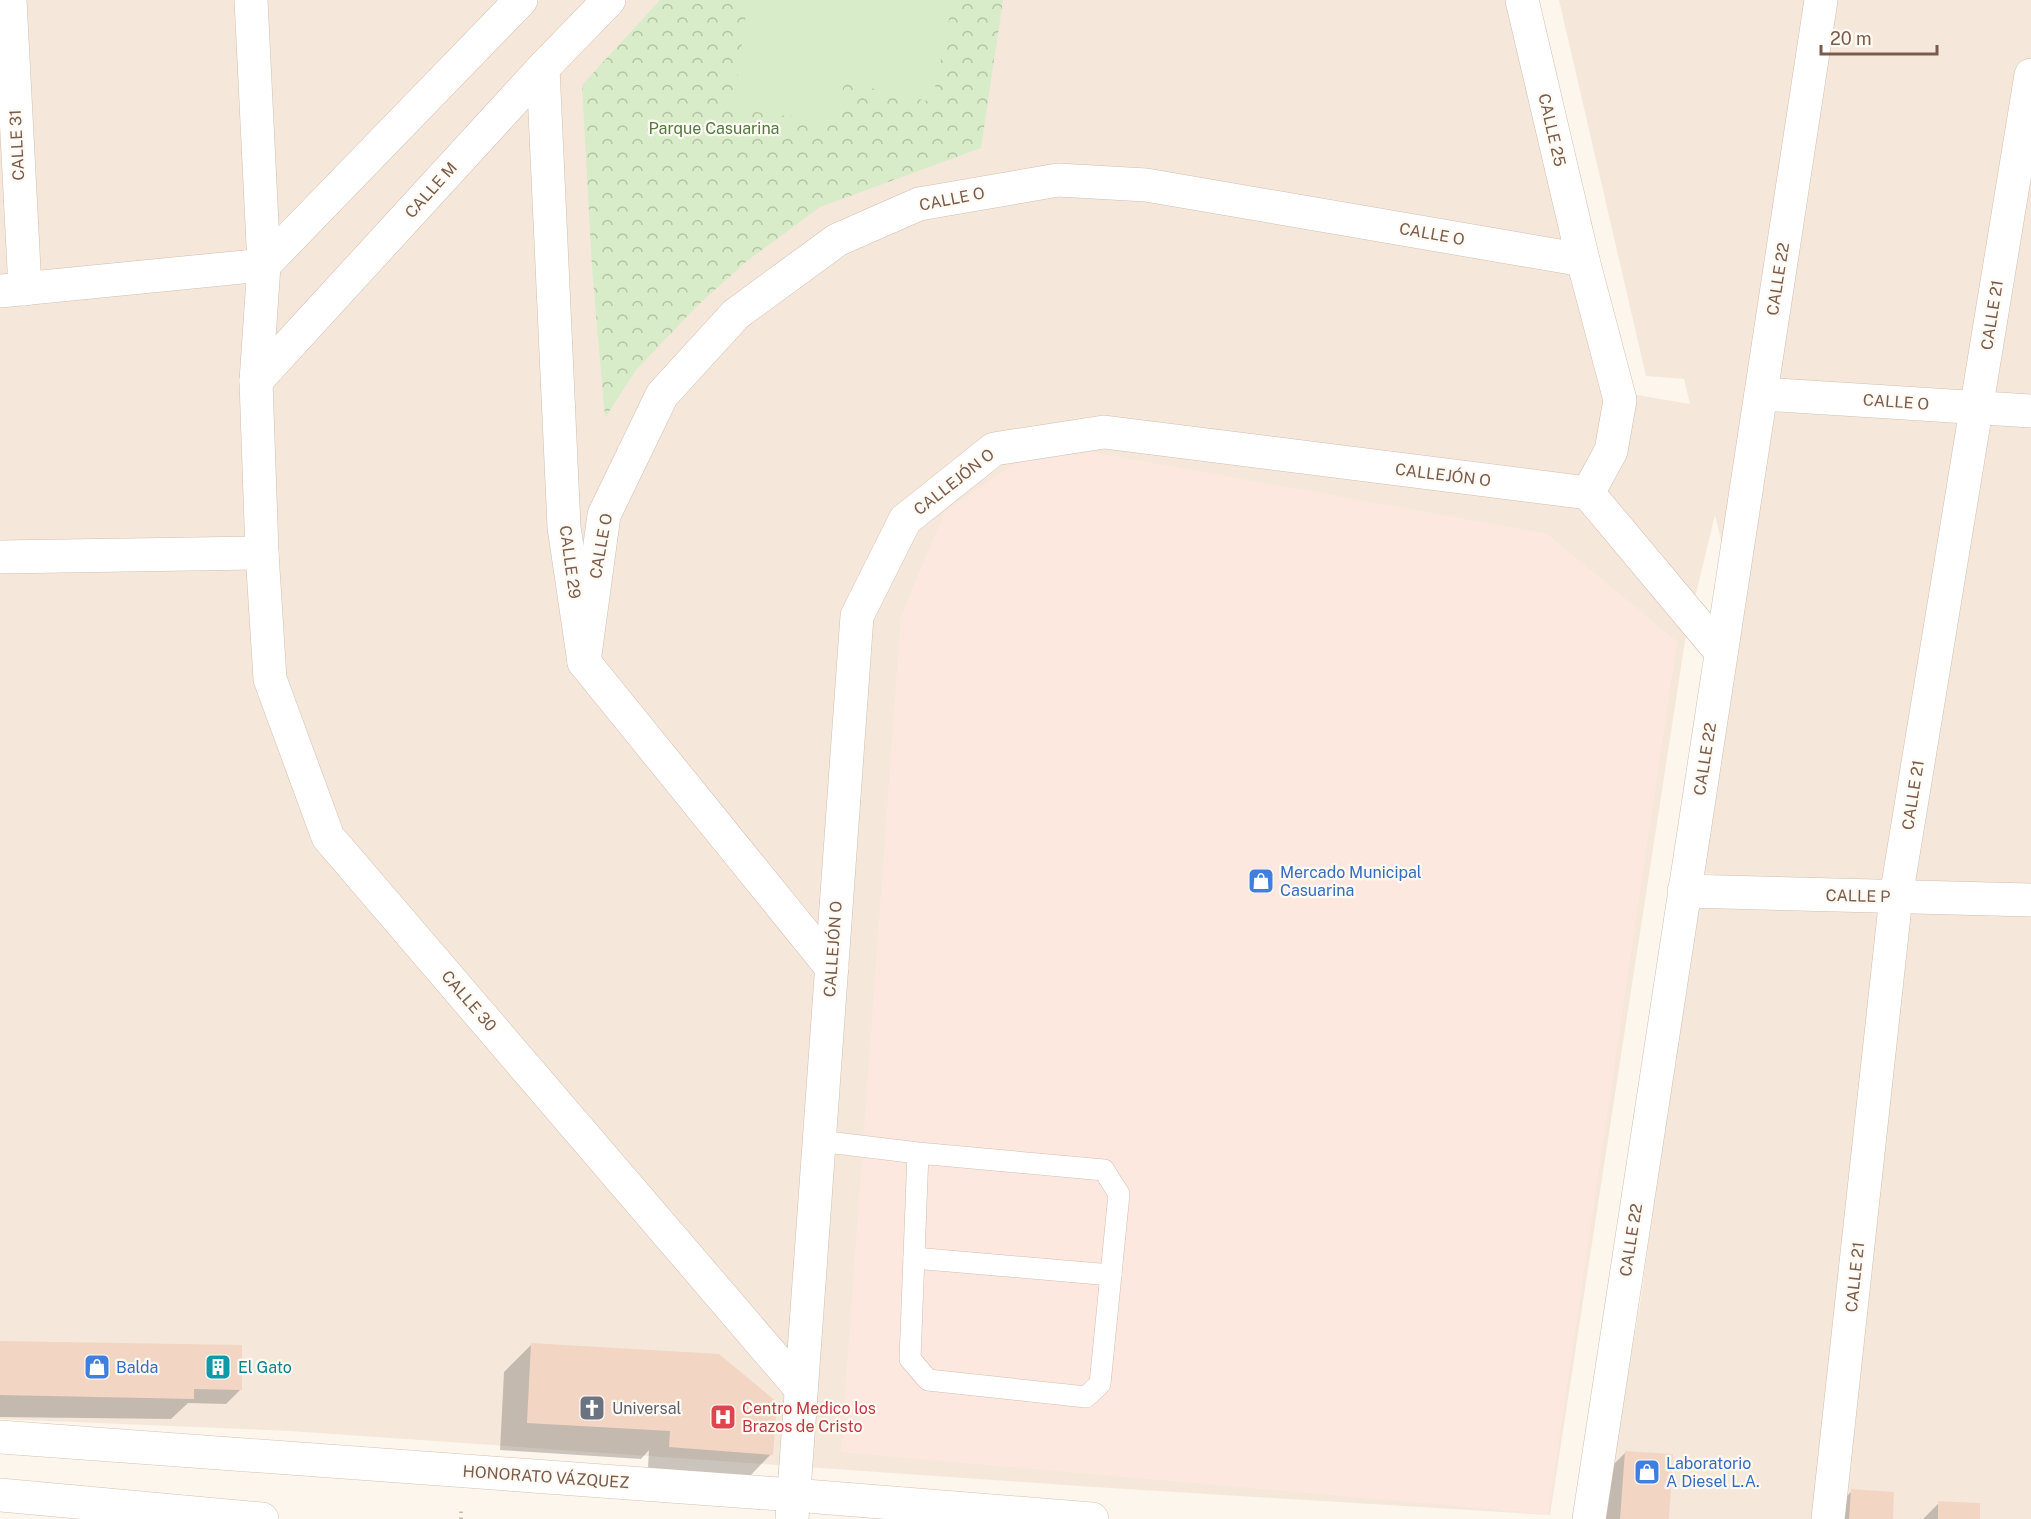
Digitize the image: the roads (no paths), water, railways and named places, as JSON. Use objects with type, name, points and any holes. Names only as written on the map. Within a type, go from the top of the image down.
[{"type":"street","name":"CALLE 31","points":[[10,0],[12,290]]},
{"type":"street","name":"CALLE 30","points":[[251,0],[264,265],[256,381],[262,553],[270,679],[328,837],[801,1389]]},
{"type":"street","points":[[12,290],[264,265],[521,0]]},
{"type":"street","name":"CALLE M","points":[[256,381],[543,68],[609,0]]},
{"type":"street","name":"CALLE 22","points":[[1589,1519],[1821,0]]},
{"type":"street","name":"CALLE 25","points":[[1518,1],[1583,260]]},
{"type":"street","name":"CALLE 29","points":[[543,68],[564,527],[584,662]]},
{"type":"street","name":"CALLE 21","points":[[1828,1519],[1896,897],[2031,75]]},
{"type":"street","name":"CALLE O","points":[[584,662],[604,516],[662,395],[736,314],[837,240],[919,204],[1058,180],[1146,185],[1583,260]]},
{"type":"street","points":[[1583,260],[1620,400],[1611,451],[1588,493],[1721,652]]},
{"type":"street","name":"CALLE O","points":[[1761,394],[2031,411]]},
{"type":"street","name":"CALLEJÓN O","points":[[793,1507],[857,616],[905,520],[994,449],[1104,432],[1588,493]]},
{"type":"street","points":[[0,557],[262,553]]},
{"type":"street","points":[[584,662],[832,968]]},
{"type":"street","name":"CALLE P","points":[[1684,891],[2031,900]]},
{"type":"street","name":"HONORATO VÁZQUEZ","points":[[0,1437],[793,1507],[1092,1519]]},
{"type":"street","points":[[0,1496],[200,1516],[262,1519]]},
{"type":"lane","points":[[819,1141],[918,1153],[1104,1170],[1119,1194],[1100,1384],[1086,1397],[928,1380],[910,1359],[918,1153]]},
{"type":"lane","points":[[914,1258],[1111,1275]]},
{"type":"place","name":"Mercado Municipal Casuarina","points":[[1261,881]]},
{"type":"place","name":"Balda","points":[[97,1367]]},
{"type":"place","name":"El Gato","points":[[218,1367]]},
{"type":"place","name":"Universal","points":[[592,1408]]},
{"type":"place","name":"Centro Medico los Brazos de Cristo","points":[[723,1417]]},
{"type":"place","name":"Laboratorio A Diesel L.A.","points":[[1647,1472]]},
{"type":"park label","name":"Parque Casuarina","points":[[714,128]]}]
